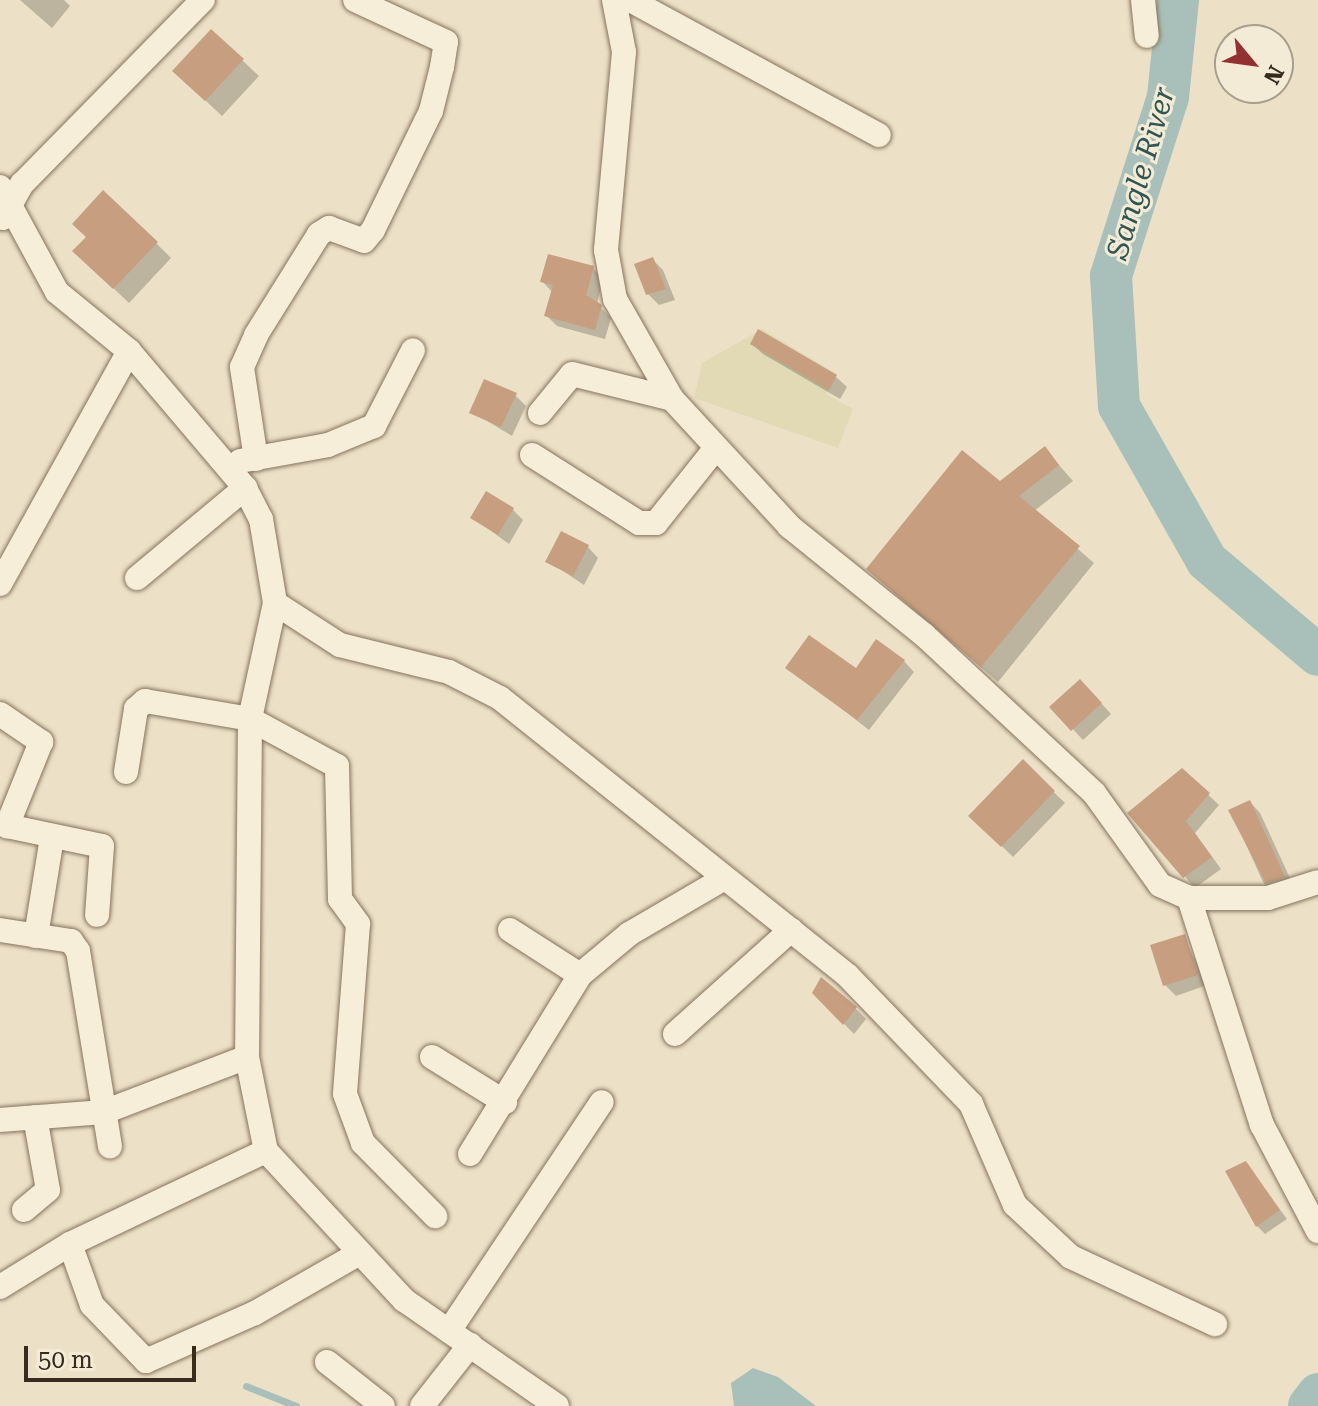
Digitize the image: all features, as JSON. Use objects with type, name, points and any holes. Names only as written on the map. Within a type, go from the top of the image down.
[{"type":"street","points":[[203,0],[3,206],[57,292],[129,351],[245,488],[270,554],[275,603],[250,719],[247,1057],[266,1151],[358,1254],[449,1331],[557,1406]]},
{"type":"street","points":[[256,459],[242,367],[256,335],[319,234],[329,228],[364,241],[373,230],[421,135],[442,67],[446,42],[355,0]]},
{"type":"street","points":[[614,0],[624,52],[606,250],[615,299],[672,399],[789,526],[924,635],[1094,793],[1160,885],[1189,898],[1268,898],[1318,882]]},
{"type":"street","points":[[630,0],[879,135]]},
{"type":"street","points":[[1143,0],[1147,36]]},
{"type":"street","points":[[223,464],[328,445],[374,426],[413,350]]},
{"type":"street","points":[[0,584],[129,351]]},
{"type":"street","points":[[540,413],[572,374],[672,399]]},
{"type":"street","points":[[532,455],[639,523],[656,523],[715,449]]},
{"type":"street","points":[[137,578],[245,488]]},
{"type":"street","points":[[275,603],[340,645],[449,672],[500,698],[723,879],[791,930],[941,1067],[971,1104],[1015,1205],[1071,1257],[1215,1324]]},
{"type":"street","points":[[126,772],[136,709],[145,701],[250,719],[337,766],[340,899],[358,924],[345,1094],[363,1143],[435,1216]]},
{"type":"street","points":[[0,714],[41,742],[10,785],[7,826],[102,846],[97,915]]},
{"type":"street","points":[[36,936],[52,837]]},
{"type":"street","points":[[470,1154],[505,1102],[580,975],[629,934],[723,879]]},
{"type":"street","points":[[1189,898],[1262,1125],[1318,1231]]},
{"type":"street","points":[[0,930],[71,941],[78,951],[110,1146]]},
{"type":"street","points":[[510,930],[580,975]]},
{"type":"street","points":[[675,1034],[791,930]]},
{"type":"street","points":[[0,1120],[104,1112],[247,1057]]},
{"type":"street","points":[[432,1057],[505,1102]]},
{"type":"street","points":[[449,1331],[602,1102]]},
{"type":"street","points":[[24,1210],[48,1190],[35,1117]]},
{"type":"street","points":[[0,1287],[70,1244],[266,1151]]},
{"type":"street","points":[[70,1244],[92,1305],[146,1361],[255,1313],[358,1254]]},
{"type":"street","points":[[422,1406],[470,1345]]},
{"type":"street","points":[[327,1362],[383,1406]]},
{"type":"shaded area","points":[[762,329],[837,374],[826,394],[853,409],[838,448],[694,398],[702,363]]},
{"type":"water","points":[[753,1368],[778,1377],[816,1406],[734,1406],[731,1383]]},
{"type":"building","points":[[211,29],[244,59],[205,101],[172,71]]},
{"type":"building","points":[[103,190],[158,242],[113,289],[72,251],[86,237],[72,224]]},
{"type":"building","points":[[548,254],[594,266],[586,295],[602,305],[595,330],[544,316],[553,285],[540,282]]},
{"type":"building","points":[[653,257],[666,289],[646,295],[634,264]]},
{"type":"building","points":[[758,329],[837,375],[829,390],[750,344]]},
{"type":"building","points":[[484,379],[517,393],[501,427],[469,413]]},
{"type":"building","points":[[1045,446],[1059,465],[1019,496],[1080,546],[981,667],[866,569],[962,450],[1000,481]]},
{"type":"building","points":[[486,491],[514,508],[498,535],[470,518]]},
{"type":"building","points":[[561,531],[589,545],[573,576],[545,562]]},
{"type":"building","points":[[809,635],[856,668],[876,639],[905,660],[857,720],[785,668]]},
{"type":"building","points":[[1080,679],[1102,703],[1071,731],[1049,707]]},
{"type":"building","points":[[1023,759],[1055,791],[1001,847],[968,816]]},
{"type":"building","points":[[1182,768],[1210,793],[1186,821],[1212,857],[1183,878],[1127,813]]},
{"type":"building","points":[[1250,800],[1285,877],[1266,883],[1228,810]]},
{"type":"building","points":[[1185,934],[1198,975],[1163,986],[1150,945]]},
{"type":"building","points":[[821,977],[857,1007],[843,1025],[812,993]]},
{"type":"building","points":[[1246,1161],[1280,1210],[1256,1227],[1225,1171]]},
{"type":"waterway","name":"Sangle River","points":[[1178,0],[1168,97],[1111,276],[1119,406],[1207,561],[1318,655]]},
{"type":"waterway","points":[[246,1386],[296,1406]]},
{"type":"waterway","name":"Sangle River","points":[[1309,1406],[1318,1394]]}]
